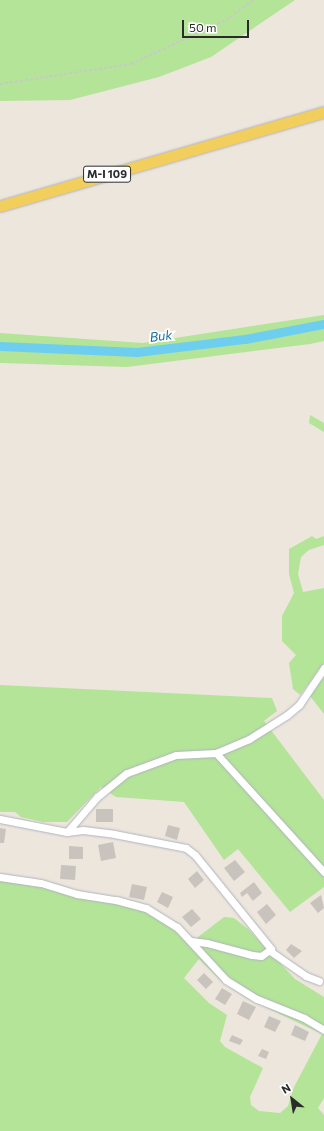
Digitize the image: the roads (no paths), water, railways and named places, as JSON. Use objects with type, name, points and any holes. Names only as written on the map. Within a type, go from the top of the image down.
[{"type":"main road","name":"M-I 109","points":[[0,206],[324,112]]},
{"type":"street","points":[[67,832],[97,797],[127,773],[176,755],[216,753],[249,739],[287,715],[299,705],[324,668]]},
{"type":"street","points":[[216,753],[324,872]]},
{"type":"street","points":[[0,819],[67,832],[83,830],[114,834],[186,848],[195,855],[224,894],[257,929],[270,947],[270,951],[306,976],[318,981]]},
{"type":"street","points":[[0,877],[41,883],[77,894],[132,903],[162,917],[191,941],[226,980],[257,999],[298,1016],[324,1030]]},
{"type":"street","points":[[191,941],[207,943],[252,955],[261,956],[270,951]]},
{"type":"waterway","name":"Buk","points":[[0,346],[137,352],[245,339],[324,324]]}]
